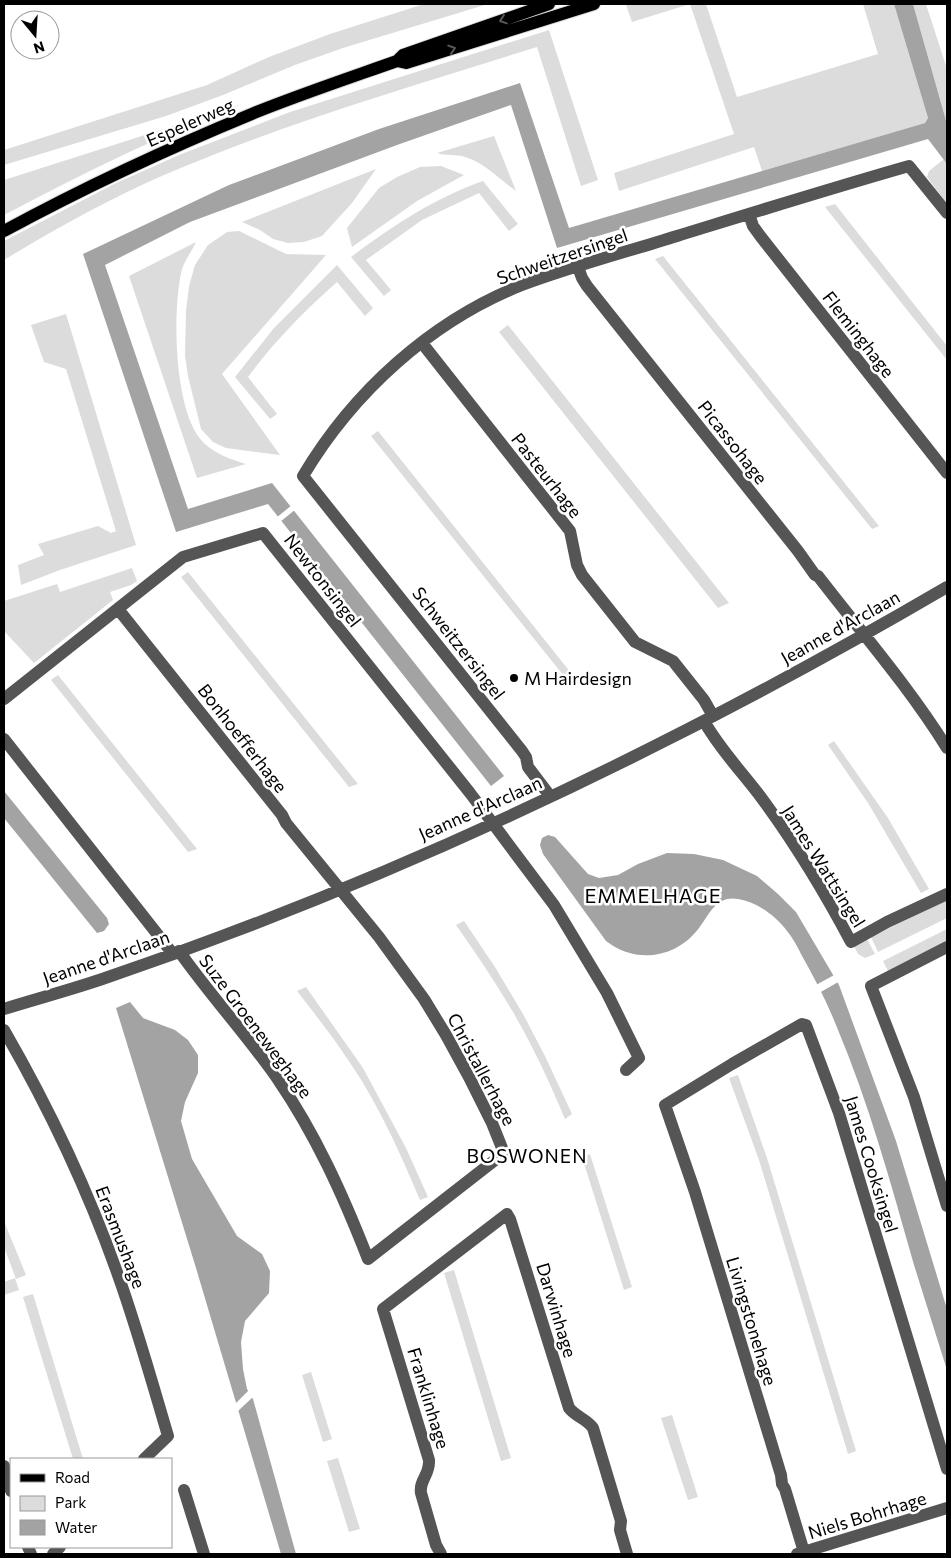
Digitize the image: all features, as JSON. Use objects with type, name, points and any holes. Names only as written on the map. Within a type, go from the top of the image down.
[{"type":"main road","name":"Espelerweg","points":[[4,231],[76,193],[188,141],[264,109],[397,61],[404,55],[549,4]]},
{"type":"main road","name":"Espelerweg","points":[[397,61],[406,64],[594,4]]},
{"type":"street","name":"Schweitzersingel","points":[[550,796],[528,768],[526,757],[522,751],[303,476],[357,402],[379,380],[422,343],[456,320],[521,286],[909,166],[947,213]]},
{"type":"street","name":"Fleminghage","points":[[749,214],[753,226],[761,237],[947,473]]},
{"type":"street","name":"Picassohage","points":[[578,267],[587,286],[815,575],[818,576],[865,635],[912,697],[947,748]]},
{"type":"street","name":"Pasteurhage","points":[[422,343],[570,531],[577,565],[582,575],[635,642],[673,661],[704,700],[709,719]]},
{"type":"street","name":"Newtonsingel","points":[[4,699],[183,557],[263,533],[493,822]]},
{"type":"street","name":"Jeanne d'Arclaan","points":[[4,1009],[106,978],[176,953],[340,889],[493,822],[709,719],[865,635],[947,588]]},
{"type":"street","name":"Bonhoefferhage","points":[[118,609],[340,889]]},
{"type":"street","name":"James Wattsingel","points":[[709,719],[712,736],[764,801],[794,845],[851,942],[887,922],[947,894]]},
{"type":"street","points":[[4,739],[176,953]]},
{"type":"street","points":[[493,822],[554,905],[607,992],[639,1058],[626,1070]]},
{"type":"street","name":"Christallerhage","points":[[340,889],[379,937],[432,1011],[469,1077],[492,1123],[504,1153],[368,1258]]},
{"type":"street","points":[[947,947],[871,986],[914,1097],[947,1206]]},
{"type":"street","name":"Suze Groeneweghage","points":[[176,953],[258,1052],[291,1099],[335,1178],[368,1258]]},
{"type":"street","name":"James Cooksingel","points":[[668,1103],[791,1030],[802,1024],[806,1025],[842,1120],[947,1469]]},
{"type":"street","name":"Erasmushage","points":[[4,1030],[39,1093],[74,1164],[119,1276],[168,1436],[145,1458]]},
{"type":"street","name":"Livingstonehage","points":[[668,1103],[665,1105],[695,1192],[785,1489],[800,1553]]},
{"type":"street","name":"Darwinhage","points":[[385,1308],[507,1214],[569,1408],[593,1428],[621,1521],[620,1530],[627,1554]]},
{"type":"street","name":"Franklinhage","points":[[385,1308],[383,1309],[429,1457],[429,1472],[421,1485],[421,1493],[436,1545],[441,1554]]},
{"type":"street","points":[[4,1466],[10,1487]]},
{"type":"street","points":[[184,1490],[204,1554]]},
{"type":"street","name":"Niels Bohrhage","points":[[800,1553],[947,1508]]},
{"type":"green space","points":[[424,4],[488,4],[343,48],[166,116],[4,165],[4,150],[207,85],[269,57],[330,34]]},
{"type":"green space","points":[[690,4],[632,22],[626,5]]},
{"type":"green space","points":[[690,4],[706,4],[737,97],[878,54],[863,4],[894,4],[928,118],[925,123],[762,171],[754,147],[619,191],[614,173],[734,134]]},
{"type":"green space","points":[[913,4],[926,4],[947,69],[947,124]]},
{"type":"green space","points":[[549,30],[598,180],[581,186],[537,47],[349,106],[210,156],[143,184],[103,204],[4,260],[4,241],[114,184],[179,155],[290,112]]},
{"type":"green space","points":[[242,104],[122,156],[4,215],[4,180]]},
{"type":"green space","points":[[494,136],[516,191],[485,167],[472,160],[462,156],[437,153]]},
{"type":"green space","points":[[944,159],[947,164],[947,204],[927,177],[929,171]]},
{"type":"green space","points":[[441,166],[464,175],[417,201],[352,247],[347,228],[379,188],[397,177],[420,167]]},
{"type":"green space","points":[[376,169],[352,203],[322,236],[304,242],[288,243],[273,239],[260,230],[242,222]]},
{"type":"green space","points":[[483,181],[518,224],[509,231],[479,193],[422,220],[366,260],[391,290],[384,296],[351,257],[382,234],[431,204]]},
{"type":"green space","points":[[835,204],[947,346],[947,360],[825,207]]},
{"type":"green space","points":[[239,231],[286,254],[326,255],[222,374],[280,455],[226,448],[213,442],[201,429],[188,376],[185,356],[186,311],[189,286],[195,265],[208,245],[227,232]]},
{"type":"green space","points":[[196,242],[182,269],[177,309],[178,361],[186,410],[194,430],[205,444],[219,454],[246,464],[197,478],[129,276]]},
{"type":"green space","points":[[663,256],[879,526],[872,529],[655,259]]},
{"type":"green space","points":[[337,265],[373,308],[365,316],[337,282],[290,327],[248,377],[277,414],[270,419],[235,377],[274,328]]},
{"type":"green space","points":[[66,314],[136,545],[21,585],[18,565],[44,555],[38,544],[98,526],[111,533],[116,531],[66,369],[44,362],[31,325]]},
{"type":"green space","points":[[508,325],[729,603],[718,608],[499,332]]},
{"type":"green space","points":[[378,431],[579,683],[572,686],[371,436]]},
{"type":"green space","points":[[132,568],[137,581],[110,592],[113,600],[34,663],[4,631],[4,601],[57,584],[60,592]]},
{"type":"green space","points":[[188,572],[358,784],[349,787],[181,577]]},
{"type":"green space","points":[[58,675],[197,849],[188,852],[51,680]]},
{"type":"green space","points":[[834,741],[888,818],[929,889],[921,893],[868,803],[828,745]]},
{"type":"green space","points":[[947,900],[947,918],[878,952],[871,937]]},
{"type":"green space","points":[[464,921],[495,967],[545,1056],[572,1114],[565,1119],[525,1033],[487,970],[456,925]]},
{"type":"green space","points":[[947,929],[947,941],[888,971],[883,961]]},
{"type":"green space","points":[[867,939],[875,954],[865,958],[858,954],[854,946]]},
{"type":"green space","points":[[306,987],[363,1068],[406,1148],[428,1197],[420,1200],[393,1139],[366,1089],[338,1046],[297,991]]},
{"type":"green space","points":[[738,1075],[767,1158],[856,1451],[848,1454],[759,1160],[729,1078]]},
{"type":"green space","points":[[590,1154],[632,1287],[624,1290],[582,1157]]},
{"type":"green space","points":[[4,1221],[26,1275],[16,1279],[4,1247]]},
{"type":"green space","points":[[454,1270],[511,1458],[501,1461],[444,1273]]},
{"type":"green space","points":[[15,1278],[19,1290],[4,1295],[4,1282]]},
{"type":"green space","points":[[33,1294],[83,1458],[73,1458],[23,1297]]},
{"type":"green space","points":[[311,1372],[332,1439],[323,1442],[302,1375]]},
{"type":"green space","points":[[672,1415],[698,1497],[688,1500],[661,1418]]},
{"type":"green space","points":[[338,1458],[360,1529],[349,1532],[327,1461]]},
{"type":"water","points":[[894,4],[913,4],[947,124],[947,164],[928,139],[557,248],[511,105],[190,222],[105,265],[188,509],[272,483],[504,776],[491,786],[268,504],[176,532],[83,254],[229,185],[379,129],[520,83],[569,228],[925,123],[928,118]]},
{"type":"water","points":[[4,791],[107,918],[109,924],[104,931],[97,933],[4,818]]},
{"type":"water","points":[[548,835],[555,837],[588,874],[599,878],[618,875],[638,864],[667,853],[694,854],[723,860],[757,876],[796,912],[839,985],[896,1141],[947,1309],[947,1370],[879,1144],[848,1054],[811,971],[783,925],[766,910],[752,903],[738,899],[724,900],[714,907],[690,938],[679,946],[655,955],[630,953],[606,941],[543,854],[540,845],[542,838]]},
{"type":"water","points":[[130,1002],[143,1018],[175,1030],[188,1040],[198,1055],[198,1073],[185,1102],[181,1121],[192,1159],[237,1236],[262,1254],[270,1271],[269,1293],[245,1321],[241,1342],[243,1369],[247,1389],[253,1399],[296,1554],[281,1554],[116,1008]]},
{"type":"pier","points":[[292,505],[296,509],[280,522],[276,518]]},
{"type":"pier","points":[[836,974],[840,981],[819,993],[816,985]]},
{"type":"pier","points":[[250,1389],[254,1396],[237,1412],[235,1404]]},
{"type":"place","name":"M Hairdesign","points":[[514,678]]},
{"type":"district","name":"EMMELHAGE","points":[[653,895]]},
{"type":"district","name":"BOSWONEN","points":[[527,1155]]}]
